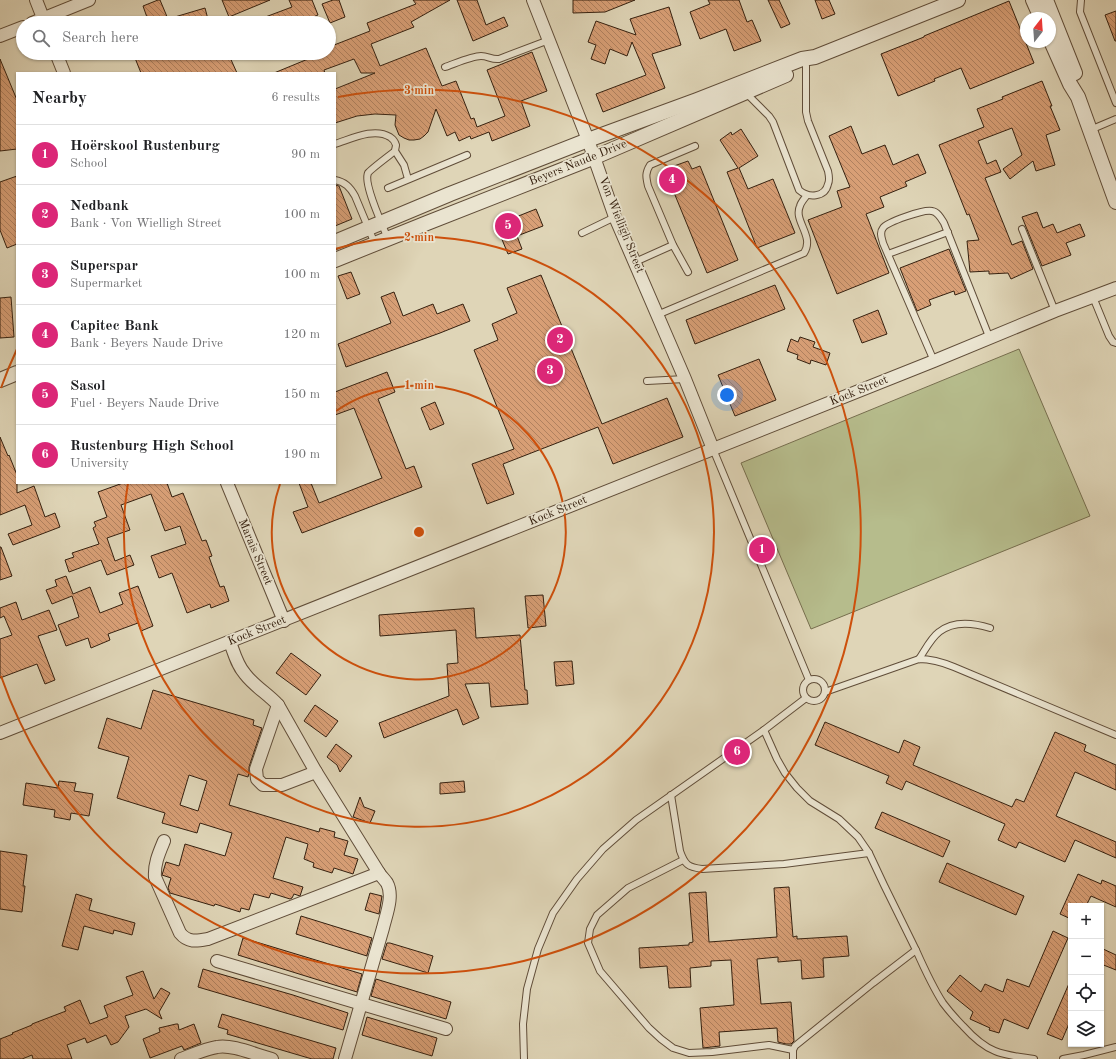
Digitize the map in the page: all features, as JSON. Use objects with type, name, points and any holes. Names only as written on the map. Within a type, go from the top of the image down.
[{"type":"street","points":[[36,0],[39,16]]},
{"type":"street","points":[[52,16],[89,0]]},
{"type":"street","name":"Von Wielligh Street","points":[[533,0],[595,158],[615,217],[713,449]]},
{"type":"street","name":"Beyers Naude Drive","points":[[336,260],[595,158],[811,62],[958,0]]},
{"type":"street","points":[[1033,0],[1038,12]]},
{"type":"street","points":[[1046,0],[1078,81],[1078,97]]},
{"type":"street","points":[[0,36],[16,30]]},
{"type":"street","points":[[1054,48],[1070,84],[1078,97],[1116,202]]},
{"type":"street","name":"Beyers Naude Drive","points":[[336,242],[450,194],[588,140],[697,100],[802,58],[811,62]]},
{"type":"street","points":[[59,60],[64,72]]},
{"type":"street","name":"Kock Street","points":[[0,733],[934,361],[1055,311],[1116,288]]},
{"type":"street","points":[[0,380],[16,373]]},
{"type":"street","points":[[0,389],[16,383]]},
{"type":"street","name":"Marais Street","points":[[227,484],[284,621]]},
{"type":"street","points":[[230,642],[239,666],[245,675],[278,705],[316,772],[390,890],[390,898],[383,928],[345,1059]]},
{"type":"street","points":[[278,705],[256,769],[257,780],[263,785],[282,785],[316,772]]},
{"type":"street","points":[[164,841],[157,858],[155,877],[180,933],[184,938],[190,940],[208,939],[379,873]]},
{"type":"street","points":[[217,961],[446,1029]]},
{"type":"street","points":[[181,1059],[209,1049],[228,1046],[272,1059]]},
{"type":"lane","points":[[1081,0],[1080,12],[1116,103]]},
{"type":"lane","points":[[445,67],[476,56],[500,59],[549,40]]},
{"type":"lane","points":[[745,92],[773,122],[799,190],[803,194],[807,195],[814,196],[821,194],[826,191],[829,179],[828,171],[808,121],[806,112],[811,62]]},
{"type":"lane","points":[[1090,130],[1116,119]]},
{"type":"lane","points":[[336,144],[379,133],[386,135],[393,139],[396,144],[395,151],[404,165],[408,179]]},
{"type":"lane","points":[[688,272],[673,245],[648,186],[646,171],[650,165],[657,161],[695,146]]},
{"type":"lane","points":[[388,239],[370,195],[367,181],[368,174],[372,168],[395,151]]},
{"type":"lane","points":[[388,188],[467,155]]},
{"type":"lane","points":[[336,180],[351,188],[375,244]]},
{"type":"lane","points":[[657,316],[804,253],[807,248],[808,240],[800,218],[799,207],[807,195]]},
{"type":"lane","points":[[934,361],[880,234],[883,228],[888,224],[917,212],[926,210],[933,211],[939,215],[944,223],[990,338]]},
{"type":"lane","points":[[582,233],[615,217]]},
{"type":"lane","points":[[1022,229],[1055,311]]},
{"type":"lane","points":[[888,254],[948,232]]},
{"type":"lane","points":[[634,262],[673,245]]},
{"type":"lane","points":[[1093,297],[1109,336],[1113,342],[1116,343]]},
{"type":"lane","points":[[647,381],[684,379]]},
{"type":"lane","points":[[713,449],[809,680]]},
{"type":"lane","points":[[919,659],[929,643],[939,632],[949,626],[977,624],[990,628]]},
{"type":"lane","points":[[825,692],[824,686],[820,681],[815,679],[809,680],[804,685],[803,692],[806,698],[811,701],[817,701],[825,692],[919,659],[930,659],[954,667],[1116,735]]},
{"type":"lane","points":[[524,1059],[523,1024],[527,989],[538,949],[553,913],[577,880],[604,848],[636,820],[764,730],[806,698]]},
{"type":"lane","points":[[764,730],[777,759],[785,773],[797,788],[810,801],[839,819],[852,830],[869,853],[926,973],[943,1002],[956,1019],[980,1043],[994,1051],[1034,1059]]},
{"type":"lane","points":[[671,795],[680,851],[686,864],[693,868],[702,869],[784,864],[869,853]]},
{"type":"lane","points":[[683,860],[628,888],[597,915],[590,929],[588,942],[600,971],[649,1028],[673,1048],[689,1053],[712,1052],[768,1045],[793,1050]]},
{"type":"lane","points":[[793,1059],[793,1050],[795,1046],[916,950]]},
{"type":"lane","points":[[1063,1059],[1116,1048]]},
{"type":"green space","points":[[1019,349],[1090,516],[811,629],[741,463]]},
{"type":"building","points":[[160,0],[167,16],[147,16],[143,6]]},
{"type":"building","points":[[222,0],[270,0],[231,16],[229,16]]},
{"type":"building","points":[[289,0],[312,0],[318,15],[268,16],[292,7]]},
{"type":"building","points":[[333,0],[339,0],[345,17],[336,21],[336,16],[327,16],[322,4]]},
{"type":"building","points":[[413,0],[450,0],[411,22],[414,27],[371,44],[380,66],[426,48],[442,86],[456,81],[471,119],[474,118],[477,127],[505,116],[487,70],[532,52],[547,91],[521,101],[530,126],[492,141],[489,132],[471,139],[470,136],[459,141],[455,132],[447,136],[436,109],[428,132],[420,139],[409,140],[399,135],[395,125],[396,115],[375,114],[357,116],[336,123],[336,89],[375,73],[361,73],[354,59],[324,70],[325,72],[276,72],[306,60],[336,60],[336,44],[370,31],[367,23],[416,4]]},
{"type":"building","points":[[457,0],[477,0],[486,25],[504,17],[508,26],[473,41]]},
{"type":"building","points":[[573,0],[635,0],[605,12],[573,13]]},
{"type":"building","points":[[708,0],[739,0],[747,22],[752,20],[761,41],[734,51],[726,29],[700,39],[690,12],[710,4]]},
{"type":"building","points":[[768,0],[779,0],[790,24],[781,28]]},
{"type":"building","points":[[815,0],[829,0],[835,14],[822,19]]},
{"type":"building","points":[[1009,1],[1020,28],[1020,48],[1028,48],[1034,63],[970,89],[961,68],[934,79],[935,81],[898,96],[881,54]]},
{"type":"building","points":[[669,7],[681,45],[652,54],[665,88],[603,112],[596,94],[646,75],[632,42],[627,56],[610,49],[605,64],[591,59],[596,45],[588,42],[596,21],[636,35],[630,19]]},
{"type":"building","points":[[205,8],[207,16],[178,16]]},
{"type":"building","points":[[1116,11],[1116,41],[1115,41],[1105,15]]},
{"type":"building","points":[[0,59],[16,98],[16,149],[0,151]]},
{"type":"building","points":[[136,60],[231,60],[237,72],[141,72]]},
{"type":"building","points":[[1042,81],[1060,130],[1046,135],[1055,165],[1036,171],[1033,161],[1010,179],[1003,169],[1022,155],[1012,128],[978,141],[987,164],[996,160],[1001,172],[985,178],[1012,245],[1022,241],[1033,269],[1011,279],[1008,273],[989,274],[989,271],[970,272],[967,241],[979,240],[969,214],[967,215],[939,145],[984,127],[977,109]]},
{"type":"building","points":[[851,126],[862,154],[885,145],[893,165],[918,154],[926,173],[905,182],[907,186],[880,197],[884,207],[866,214],[889,273],[837,294],[808,220],[842,207],[837,191],[850,187],[829,136]]},
{"type":"building","points":[[741,129],[758,156],[739,168],[748,189],[773,179],[795,233],[757,248],[727,172],[738,168],[720,140],[731,132],[732,135]]},
{"type":"building","points":[[688,161],[692,169],[700,166],[738,260],[707,273],[668,178],[677,174],[674,166]]},
{"type":"building","points":[[16,176],[16,244],[7,248],[0,230],[0,182]]},
{"type":"building","points":[[336,185],[339,186],[352,219],[336,226]]},
{"type":"building","points":[[536,209],[543,226],[517,236],[522,249],[508,254],[496,225]]},
{"type":"building","points":[[1037,212],[1043,228],[1053,224],[1057,233],[1080,224],[1085,236],[1066,243],[1071,255],[1042,266],[1022,217]]},
{"type":"building","points":[[949,249],[966,291],[955,295],[954,291],[929,300],[931,305],[917,311],[900,268]]},
{"type":"building","points":[[351,272],[360,294],[347,299],[338,276]]},
{"type":"building","points":[[541,275],[602,424],[667,398],[683,437],[613,464],[598,427],[503,464],[514,494],[487,504],[472,464],[514,449],[474,350],[498,340],[492,324],[517,313],[507,288]]},
{"type":"building","points":[[775,285],[785,309],[695,344],[686,320]]},
{"type":"building","points":[[394,292],[403,316],[433,304],[437,314],[463,304],[470,321],[346,367],[338,344],[391,323],[381,297]]},
{"type":"building","points":[[11,297],[14,337],[0,338],[0,298]]},
{"type":"building","points":[[878,310],[887,334],[862,343],[853,320]]},
{"type":"building","points":[[800,337],[815,342],[813,347],[830,353],[826,365],[811,360],[810,364],[797,359],[798,355],[787,351],[791,339],[798,342]]},
{"type":"building","points":[[759,359],[776,400],[735,416],[718,375]]},
{"type":"building","points":[[387,372],[395,392],[378,399],[406,469],[414,466],[422,487],[302,533],[293,512],[308,507],[299,484],[311,484],[319,503],[382,478],[354,408],[336,415],[336,392]]},
{"type":"building","points":[[435,402],[444,424],[430,430],[421,408]]},
{"type":"building","points":[[0,437],[16,472],[17,493],[34,486],[45,517],[55,513],[60,527],[13,545],[8,534],[32,525],[25,505],[0,515]]},
{"type":"building","points":[[120,484],[167,484],[172,497],[183,493],[202,541],[206,540],[212,556],[209,557],[220,587],[224,586],[229,601],[211,608],[210,604],[187,613],[172,573],[159,578],[151,556],[186,544],[180,526],[165,531],[151,494],[121,505],[130,530],[107,538],[115,561],[130,555],[134,565],[107,575],[101,560],[69,572],[65,560],[74,557],[72,553],[99,544],[93,528],[96,526],[94,522],[107,517],[98,492]]},
{"type":"building","points":[[0,547],[12,576],[0,580]]},
{"type":"building","points":[[66,576],[73,594],[90,587],[100,613],[123,604],[119,593],[138,586],[153,626],[141,631],[138,623],[108,634],[110,640],[91,648],[88,638],[66,646],[58,625],[79,617],[72,596],[52,604],[46,590],[57,586],[55,580]]},
{"type":"building","points":[[543,595],[546,626],[528,628],[525,596]]},
{"type":"building","points":[[16,602],[22,620],[49,610],[57,630],[38,636],[55,680],[45,684],[37,664],[0,678],[0,639],[12,635],[4,616],[0,618],[0,608]]},
{"type":"building","points":[[474,608],[476,638],[520,635],[525,690],[527,690],[528,704],[491,707],[489,683],[465,684],[479,718],[463,725],[457,709],[384,738],[379,723],[449,696],[447,664],[458,663],[456,630],[380,636],[379,615]]},
{"type":"building","points":[[291,653],[321,675],[306,695],[276,673]]},
{"type":"building","points":[[572,661],[574,684],[556,686],[554,662]]},
{"type":"building","points":[[153,690],[254,720],[253,725],[262,728],[249,767],[248,777],[238,774],[229,805],[319,832],[320,828],[335,832],[334,837],[348,841],[344,855],[358,859],[353,874],[334,868],[332,873],[313,867],[314,863],[304,859],[308,844],[286,837],[273,878],[303,887],[300,896],[294,894],[290,899],[271,893],[269,898],[254,894],[249,910],[241,908],[240,912],[170,893],[168,888],[171,878],[162,875],[166,862],[179,866],[185,844],[225,856],[232,833],[200,823],[197,833],[162,823],[165,813],[117,798],[129,757],[98,748],[107,718],[141,729]],"holes":[[[189,775],[207,781],[198,811],[180,805]]]},
{"type":"building","points":[[315,705],[338,721],[326,737],[304,721]]},
{"type":"building","points":[[825,722],[899,753],[904,740],[920,747],[913,765],[1012,807],[1016,799],[1024,802],[1055,732],[1086,745],[1084,751],[1116,765],[1116,790],[1075,772],[1056,816],[1116,842],[1116,858],[1075,840],[1065,862],[1019,842],[1016,848],[998,840],[1005,824],[906,781],[902,790],[886,783],[889,776],[815,745]]},
{"type":"building","points":[[336,744],[352,756],[340,772],[337,765],[327,757]]},
{"type":"building","points":[[59,781],[76,783],[74,791],[93,794],[89,816],[71,813],[70,820],[54,817],[55,810],[23,805],[26,783],[58,788]]},
{"type":"building","points":[[464,781],[465,792],[440,794],[440,783]]},
{"type":"building","points":[[360,797],[364,807],[375,811],[370,823],[353,817]]},
{"type":"building","points":[[882,812],[950,841],[943,857],[875,828]]},
{"type":"building","points":[[0,851],[27,855],[23,886],[25,886],[22,912],[0,909]]},
{"type":"building","points":[[947,863],[1024,896],[1016,915],[939,882]]},
{"type":"building","points":[[1078,874],[1101,884],[1102,880],[1116,886],[1116,907],[1091,896],[1088,903],[1068,903],[1068,918],[1060,914]]},
{"type":"building","points":[[789,887],[793,937],[797,936],[797,939],[847,936],[849,956],[823,958],[824,977],[802,979],[801,960],[778,962],[778,957],[757,959],[761,1004],[791,1002],[794,1041],[791,1044],[778,1042],[777,1028],[719,1032],[720,1046],[703,1048],[700,1008],[734,1005],[731,960],[711,961],[711,966],[690,968],[691,987],[669,988],[667,966],[640,968],[639,948],[689,945],[689,943],[693,942],[689,893],[706,892],[709,942],[777,937],[774,888]]},
{"type":"building","points":[[370,893],[382,896],[379,914],[365,910]]},
{"type":"building","points":[[76,894],[92,899],[89,910],[135,923],[132,935],[114,930],[113,934],[84,926],[78,950],[62,946]]},
{"type":"building","points":[[301,916],[372,938],[367,956],[296,934]]},
{"type":"building","points":[[1053,931],[1068,938],[1028,1029],[1004,1019],[999,1033],[989,1030],[990,1028],[970,1019],[973,1012],[947,991],[960,975],[981,992],[985,984],[1003,992],[1007,979],[1029,987]]},
{"type":"building","points":[[243,938],[362,974],[357,992],[238,955]]},
{"type":"building","points":[[387,943],[433,956],[428,973],[382,959]]},
{"type":"building","points":[[1104,949],[1116,955],[1116,970],[1104,965]]},
{"type":"building","points":[[203,969],[293,995],[348,1013],[343,1030],[198,987]]},
{"type":"building","points":[[143,971],[154,999],[161,988],[170,993],[159,1012],[162,1019],[146,1009],[125,1016],[129,1027],[118,1042],[111,1045],[106,1035],[87,1043],[85,1038],[67,1045],[72,1059],[33,1059],[32,1055],[22,1059],[0,1059],[0,1039],[32,1024],[66,1011],[64,1007],[80,1000],[90,1024],[108,1017],[104,1006],[133,995],[126,977]]},
{"type":"building","points":[[376,979],[451,1002],[446,1019],[371,996]]},
{"type":"building","points":[[1068,986],[1068,1026],[1062,1040],[1047,1034]]},
{"type":"building","points":[[222,1014],[336,1048],[333,1059],[312,1059],[227,1034],[228,1030],[218,1027]]},
{"type":"building","points":[[367,1017],[437,1038],[432,1056],[362,1035]]},
{"type":"building","points":[[178,1024],[179,1030],[194,1024],[201,1043],[184,1050],[182,1046],[150,1058],[143,1039],[160,1032],[159,1028]]},
{"type":"place","name":"Capitec Bank","points":[[672,180]]},
{"type":"place","name":"Sasol","points":[[508,226]]},
{"type":"place","name":"Nedbank","points":[[560,340]]},
{"type":"place","name":"Superspar","points":[[550,371]]},
{"type":"place","name":"Hoërskool Rustenburg","points":[[762,550]]},
{"type":"place","name":"Rustenburg High School","points":[[737,752]]}]
